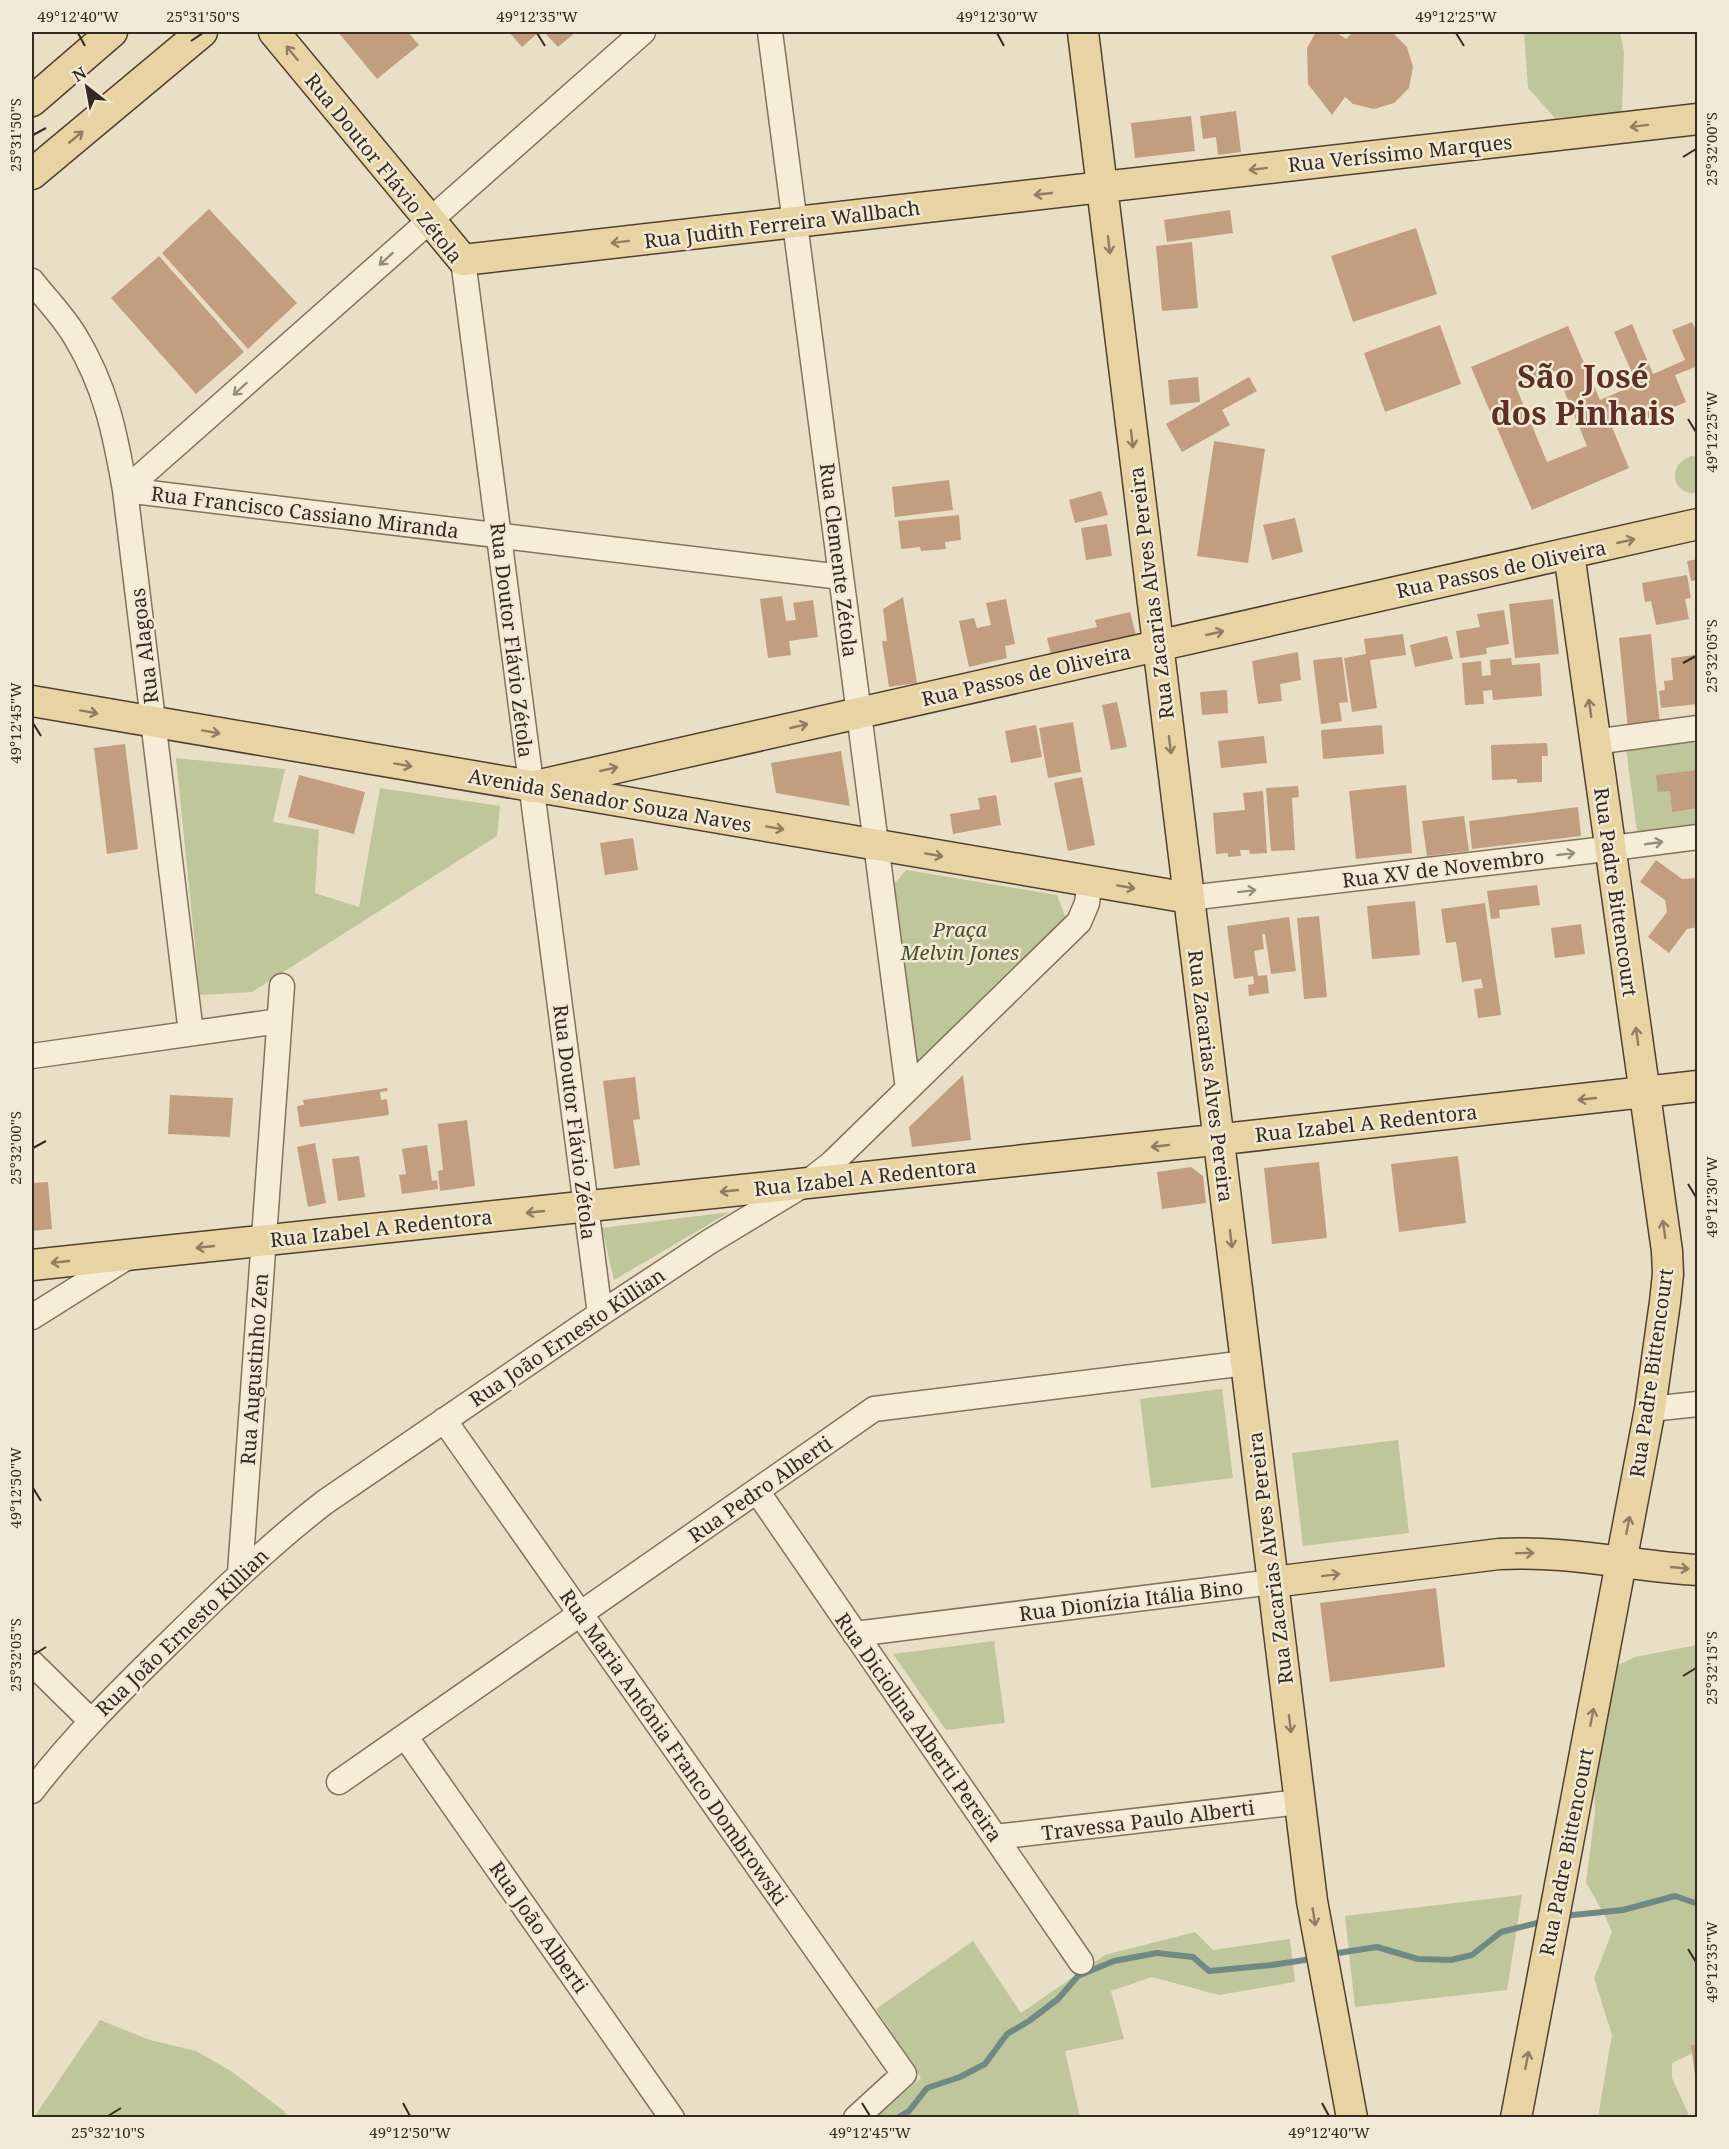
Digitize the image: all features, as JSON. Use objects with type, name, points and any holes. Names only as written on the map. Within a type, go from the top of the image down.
[{"type":"main road","points":[[32,101],[112,32]]},
{"type":"main road","points":[[32,174],[202,32]]},
{"type":"main road","name":"Rua Doutor Flávio Zétola","points":[[274,32],[463,260]]},
{"type":"main road","name":"Rua Zacarias Alves Pereira","points":[[1083,32],[1300,1802],[1317,1932],[1352,2118]]},
{"type":"main road","name":"Rua Veríssimo Marques","points":[[1102,187],[1698,119]]},
{"type":"main road","name":"Rua Judith Ferreira Wallbach","points":[[463,260],[1102,187]]},
{"type":"main road","name":"Rua Passos de Oliveira","points":[[531,787],[1698,525]]},
{"type":"main road","name":"Rua Padre Bittencourt","points":[[1516,2118],[1650,1409],[1668,1274],[1667,1251],[1569,553]]},
{"type":"main road","name":"Avenida Senador Souza Naves","points":[[32,701],[1189,898]]},
{"type":"main road","name":"Rua Izabel A Redentora","points":[[32,1265],[1698,1086]]},
{"type":"main road","name":"Rua Dionízia Itália Bino","points":[[1273,1582],[1518,1553],[1558,1554],[1698,1570]]},
{"type":"street","points":[[125,490],[644,32]]},
{"type":"street","name":"Rua Clemente Zétola","points":[[770,32],[908,1089]]},
{"type":"street","name":"Rua Doutor Flávio Zétola","points":[[463,260],[600,1314]]},
{"type":"street","name":"Rua Alagoas","points":[[32,281],[74,335],[92,367],[107,403],[115,431],[125,490],[191,1034]]},
{"type":"street","name":"Rua Francisco Cassiano Miranda","points":[[125,490],[841,577]]},
{"type":"street","points":[[1594,742],[1698,728]]},
{"type":"street","name":"Rua XV de Novembro","points":[[1189,898],[1698,837]]},
{"type":"street","name":"Rua João Ernesto Killian","points":[[32,1791],[91,1720],[240,1573],[287,1531],[325,1502],[600,1314],[709,1242],[808,1182],[846,1150],[1079,921],[1087,903],[1090,881]]},
{"type":"street","name":"Rua Augustinho Zen","points":[[240,1573],[282,986]]},
{"type":"street","points":[[32,1056],[279,1021]]},
{"type":"street","points":[[32,1317],[131,1255]]},
{"type":"street","name":"Rua Pedro Alberti","points":[[339,1782],[874,1409],[1246,1364]]},
{"type":"street","points":[[1650,1409],[1698,1404]]},
{"type":"street","name":"Rua Maria Antônia Franco Dombrowski","points":[[444,1420],[904,2074],[856,2118]]},
{"type":"street","name":"Rua Diciolina Alberti Pereira","points":[[757,1491],[1082,1962]]},
{"type":"street","name":"Rua Dionízia Itália Bino","points":[[855,1634],[1273,1582]]},
{"type":"street","points":[[32,1663],[91,1720]]},
{"type":"street","name":"Rua João Alberti","points":[[405,1736],[672,2118]]},
{"type":"street","name":"Travessa Paulo Alberti","points":[[995,1837],[1300,1802]]},
{"type":"green space","points":[[1524,32],[1620,32],[1624,52],[1622,112],[1555,118],[1528,88]]},
{"type":"green space","points":[[1691,456],[1698,457],[1697,493],[1682,490],[1675,479],[1678,466]]},
{"type":"green space","points":[[1697,731],[1697,831],[1638,839],[1625,741]]},
{"type":"green space","points":[[176,758],[285,769],[273,822],[319,830],[315,893],[359,907],[380,788],[500,806],[497,836],[252,992],[200,995]]},
{"type":"green space","name":"Praça Melvin Jones","points":[[906,870],[1057,895],[1067,921],[917,1070],[889,890]]},
{"type":"green space","points":[[730,1212],[614,1280],[602,1228]]},
{"type":"green space","points":[[1222,1389],[1233,1478],[1151,1488],[1140,1399]]},
{"type":"green space","points":[[1398,1440],[1409,1533],[1303,1546],[1292,1453]]},
{"type":"green space","points":[[994,1641],[1005,1723],[946,1730],[893,1654]]},
{"type":"green space","points":[[1697,1645],[1697,2051],[1672,2063],[1672,2078],[1688,2113],[1687,2117],[1598,2117],[1612,2035],[1594,1978],[1612,1932],[1586,1882],[1595,1812],[1593,1761],[1607,1727],[1612,1668],[1635,1657]]},
{"type":"green space","points":[[1522,1895],[1507,1990],[1355,2007],[1345,1916]]},
{"type":"green space","points":[[1195,1932],[1213,1950],[1290,1939],[1295,1982],[1219,1995],[1152,1977],[1111,1991],[1124,2039],[1065,2051],[1080,2117],[876,2117],[921,2078],[876,2009],[973,1941],[1021,2013],[1105,1955]]},
{"type":"green space","points":[[100,2020],[150,2040],[196,2051],[231,2071],[284,2111],[288,2117],[34,2117]]},
{"type":"building","points":[[338,32],[408,32],[419,45],[377,79]]},
{"type":"building","points":[[509,32],[539,32],[522,47]]},
{"type":"building","points":[[544,32],[576,32],[558,47]]},
{"type":"building","points":[[1316,32],[1336,32],[1346,39],[1351,34],[1359,32],[1392,32],[1407,47],[1413,67],[1409,88],[1394,103],[1374,109],[1353,104],[1345,97],[1332,115],[1308,84],[1307,48]]},
{"type":"building","points":[[1236,111],[1241,152],[1218,155],[1216,137],[1203,139],[1200,116]]},
{"type":"building","points":[[1191,116],[1195,151],[1135,158],[1131,123]]},
{"type":"building","points":[[209,209],[297,303],[248,349],[162,253]]},
{"type":"building","points":[[1230,210],[1233,233],[1167,242],[1164,220]]},
{"type":"building","points":[[1416,228],[1437,294],[1353,322],[1331,256]]},
{"type":"building","points":[[1192,242],[1198,308],[1162,311],[1156,246]]},
{"type":"building","points":[[159,256],[244,352],[196,394],[111,298]]},
{"type":"building","points":[[1692,322],[1698,334],[1698,366],[1675,375],[1686,402],[1648,418],[1643,405],[1609,420],[1629,468],[1532,510],[1471,367],[1568,326],[1600,400],[1637,384],[1614,332],[1632,324],[1653,374],[1685,360],[1672,330]],"holes":[[[1556,371],[1587,446],[1547,462],[1516,387]]]},
{"type":"building","points":[[1440,325],[1461,384],[1385,412],[1364,353]]},
{"type":"building","points":[[1198,377],[1200,402],[1170,405],[1168,380]]},
{"type":"building","points":[[1249,377],[1257,391],[1222,410],[1230,425],[1182,452],[1166,424]]},
{"type":"building","points":[[1214,441],[1265,449],[1248,563],[1197,556]]},
{"type":"building","points":[[949,480],[953,510],[895,517],[892,487]]},
{"type":"building","points":[[1101,491],[1108,515],[1075,523],[1069,500]]},
{"type":"building","points":[[959,515],[961,540],[945,542],[946,549],[921,551],[920,547],[901,549],[898,521]]},
{"type":"building","points":[[1295,518],[1303,552],[1272,560],[1263,525]]},
{"type":"building","points":[[1107,524],[1112,556],[1086,560],[1081,528]]},
{"type":"building","points":[[1698,559],[1698,580],[1691,581],[1687,561]]},
{"type":"building","points":[[1687,575],[1691,598],[1685,599],[1689,619],[1656,625],[1651,601],[1645,602],[1642,583]]},
{"type":"building","points":[[782,596],[786,621],[796,620],[793,603],[813,600],[818,637],[789,641],[791,655],[768,658],[760,599]]},
{"type":"building","points":[[903,597],[917,683],[889,687],[882,641],[887,641],[883,609]]},
{"type":"building","points":[[1006,599],[1015,644],[1005,646],[1007,658],[969,667],[959,621],[974,618],[977,628],[991,625],[986,603]]},
{"type":"building","points":[[1553,599],[1559,654],[1515,658],[1509,604]]},
{"type":"building","points":[[1504,610],[1509,644],[1486,648],[1487,654],[1460,658],[1456,631],[1480,627],[1477,614]]},
{"type":"building","points":[[1130,612],[1137,639],[1052,659],[1047,638],[1097,627],[1095,620]]},
{"type":"building","points":[[1403,634],[1406,655],[1370,660],[1377,708],[1352,712],[1344,658],[1366,654],[1364,639]]},
{"type":"building","points":[[1651,634],[1660,725],[1628,729],[1619,638]]},
{"type":"building","points":[[1447,636],[1453,659],[1415,667],[1410,645]]},
{"type":"building","points":[[1298,652],[1301,680],[1280,684],[1282,701],[1258,704],[1252,661]]},
{"type":"building","points":[[1695,655],[1698,704],[1661,708],[1659,691],[1665,690],[1664,681],[1673,680],[1671,658]]},
{"type":"building","points":[[1342,657],[1348,702],[1339,703],[1342,721],[1321,724],[1313,660]]},
{"type":"building","points":[[1511,658],[1512,665],[1540,663],[1542,696],[1493,700],[1492,690],[1483,691],[1484,704],[1465,705],[1462,663],[1481,661],[1482,676],[1491,675],[1490,660]]},
{"type":"building","points":[[1227,690],[1228,713],[1202,715],[1200,692]]},
{"type":"building","points":[[1117,702],[1127,747],[1111,750],[1102,705]]},
{"type":"building","points":[[1073,722],[1081,772],[1048,778],[1039,728]]},
{"type":"building","points":[[1036,725],[1042,757],[1011,763],[1005,731]]},
{"type":"building","points":[[1382,725],[1384,754],[1323,759],[1321,730]]},
{"type":"building","points":[[1264,736],[1267,763],[1221,768],[1218,741]]},
{"type":"building","points":[[1547,743],[1548,756],[1542,756],[1542,782],[1517,783],[1517,779],[1492,780],[1491,745]]},
{"type":"building","points":[[125,744],[138,849],[107,854],[94,748]]},
{"type":"building","points":[[841,751],[850,806],[776,793],[771,763]]},
{"type":"building","points":[[1698,770],[1698,808],[1672,812],[1670,791],[1658,792],[1656,775]]},
{"type":"building","points":[[299,775],[365,792],[354,834],[288,817]]},
{"type":"building","points":[[1082,777],[1095,845],[1068,851],[1054,783]]},
{"type":"building","points":[[1406,785],[1412,853],[1356,859],[1349,791]]},
{"type":"building","points":[[1298,786],[1299,797],[1292,798],[1295,850],[1271,851],[1266,788]]},
{"type":"building","points":[[1263,791],[1267,853],[1250,854],[1249,850],[1240,850],[1241,856],[1228,857],[1228,853],[1216,854],[1213,813],[1245,810],[1243,793]]},
{"type":"building","points":[[996,795],[1001,825],[953,834],[950,814],[980,809],[978,798]]},
{"type":"building","points":[[1578,807],[1581,836],[1472,849],[1469,821]]},
{"type":"building","points":[[1464,816],[1469,851],[1427,856],[1422,821]]},
{"type":"building","points":[[633,838],[638,870],[605,875],[600,843]]},
{"type":"building","points":[[1656,860],[1682,879],[1696,878],[1698,875],[1698,927],[1687,929],[1669,953],[1648,937],[1667,912],[1665,900],[1640,882]]},
{"type":"building","points":[[1537,885],[1540,905],[1499,910],[1500,918],[1491,919],[1487,891]]},
{"type":"building","points":[[1415,901],[1420,955],[1372,959],[1367,906]]},
{"type":"building","points":[[1485,903],[1501,1015],[1478,1018],[1474,989],[1483,988],[1481,979],[1462,982],[1456,942],[1446,943],[1441,909]]},
{"type":"building","points":[[1319,916],[1327,997],[1304,999],[1297,918]]},
{"type":"building","points":[[1289,917],[1296,971],[1271,974],[1265,934],[1262,934],[1264,949],[1254,951],[1258,976],[1267,975],[1269,993],[1249,996],[1248,985],[1254,984],[1253,976],[1234,979],[1227,926]]},
{"type":"building","points":[[1581,924],[1585,954],[1555,958],[1551,928]]},
{"type":"building","points":[[963,1075],[971,1140],[912,1147],[909,1127]]},
{"type":"building","points":[[635,1077],[640,1119],[633,1120],[640,1165],[614,1169],[603,1081]]},
{"type":"building","points":[[387,1088],[388,1091],[380,1092],[381,1100],[387,1099],[389,1115],[300,1127],[297,1106],[304,1105],[303,1100]]},
{"type":"building","points":[[170,1095],[233,1098],[230,1137],[168,1134]]},
{"type":"building","points":[[467,1120],[475,1186],[440,1191],[438,1171],[443,1170],[438,1124]]},
{"type":"building","points":[[315,1143],[326,1203],[308,1207],[297,1147]]},
{"type":"building","points":[[427,1145],[432,1181],[437,1180],[438,1189],[402,1194],[399,1175],[406,1174],[402,1149]]},
{"type":"building","points":[[359,1156],[365,1197],[338,1201],[332,1159]]},
{"type":"building","points":[[1458,1156],[1466,1223],[1399,1232],[1391,1164]]},
{"type":"building","points":[[1319,1162],[1327,1238],[1272,1244],[1264,1168]]},
{"type":"building","points":[[1191,1167],[1203,1176],[1206,1203],[1162,1209],[1157,1172]]},
{"type":"building","points":[[48,1182],[52,1229],[32,1231],[32,1183]]},
{"type":"building","points":[[1436,1588],[1445,1667],[1330,1682],[1320,1603]]},
{"type":"building","points":[[1691,2045],[1698,2045],[1698,2082],[1696,2082]]},
{"type":"waterway","points":[[1563,1916],[1623,1910],[1675,1896],[1698,1904]]},
{"type":"waterway","points":[[1338,1953],[1377,1947],[1418,1959],[1451,1960],[1472,1955],[1501,1932],[1545,1921]]},
{"type":"waterway","points":[[897,2118],[909,2111],[927,2088],[960,2077],[985,2064],[1007,2034],[1058,1999],[1078,1976],[1114,1961],[1157,1953],[1193,1957],[1209,1971],[1305,1960]]},
{"type":"district","name":"São José dos Pinhais","points":[[1583,394]]}]
